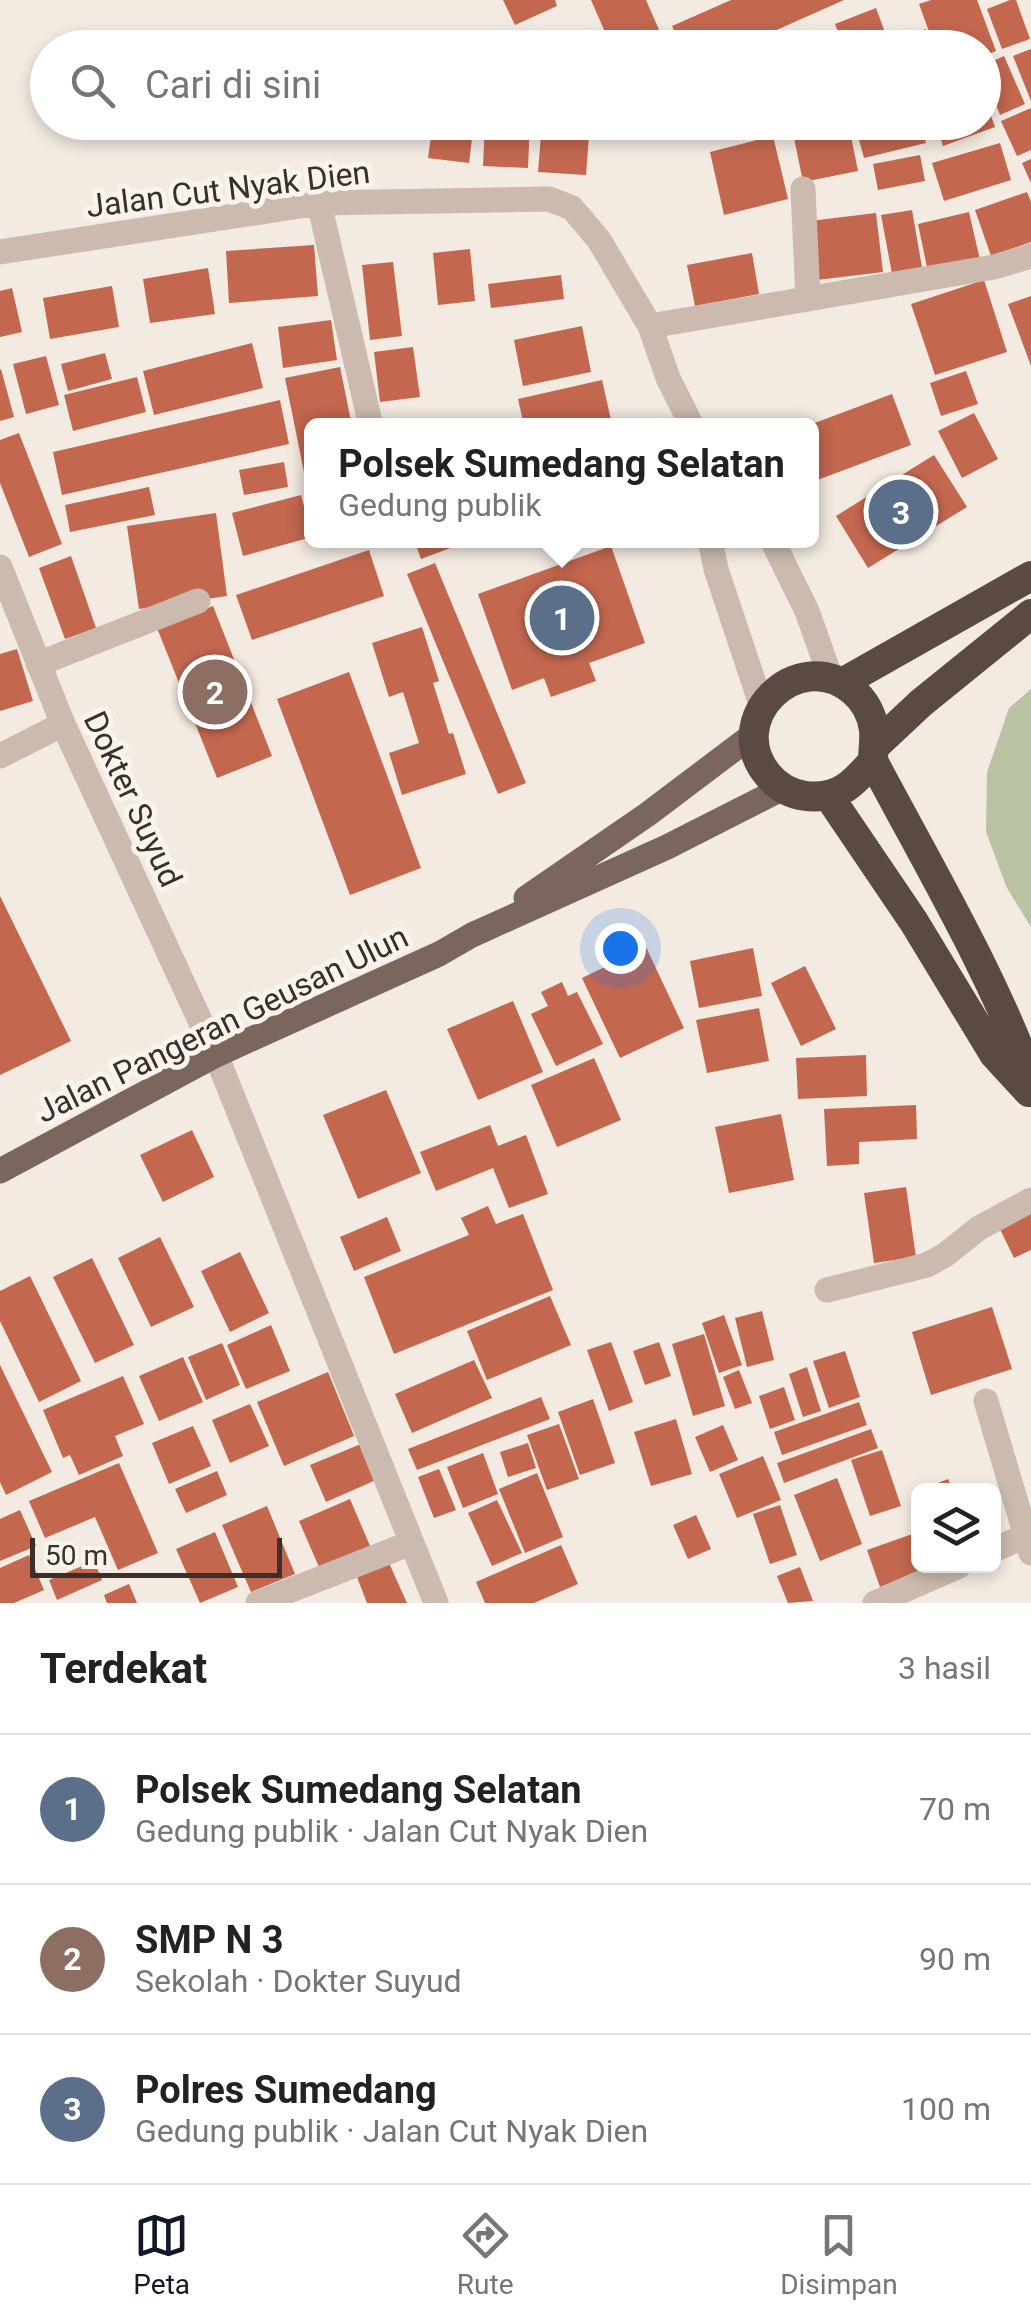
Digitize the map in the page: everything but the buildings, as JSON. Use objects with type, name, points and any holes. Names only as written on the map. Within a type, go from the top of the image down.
[{"type":"highway","points":[[837,681],[1031,576]]},
{"type":"highway","points":[[1031,614],[922,703],[873,754],[846,788],[828,795],[804,796],[783,788],[761,766],[755,750],[758,720],[774,691],[792,681],[812,677],[837,681],[855,692],[871,717],[873,754],[969,943],[1031,1079]]},
{"type":"highway","points":[[828,795],[914,922],[994,1054],[1031,1094]]},
{"type":"main road","points":[[472,935],[648,814],[758,720]]},
{"type":"main road","points":[[472,935],[667,847],[783,788]]},
{"type":"main road","name":"Jalan Pangeran Geusan Ulun","points":[[0,1171],[216,1055],[439,954],[472,935]]},
{"type":"street","points":[[803,189],[808,299]]},
{"type":"street","name":"Jalan Cut Nyak Dien","points":[[0,252],[319,203],[549,199],[572,208],[599,240],[650,326],[668,378],[688,418]]},
{"type":"street","points":[[319,203],[368,418]]},
{"type":"street","points":[[650,326],[994,266],[1031,256]]},
{"type":"street","points":[[712,548],[758,720]]},
{"type":"street","points":[[776,548],[837,681]]},
{"type":"street","name":"Dokter Suyud","points":[[0,567],[62,724],[216,1055],[436,1603]]},
{"type":"street","points":[[38,664],[198,601]]},
{"type":"street","points":[[0,756],[62,724]]},
{"type":"street","points":[[827,1290],[927,1264],[1031,1200]]},
{"type":"street","points":[[986,1402],[1030,1540],[1001,1548]]},
{"type":"street","points":[[258,1603],[411,1543]]},
{"type":"street","points":[[875,1603],[942,1573]]},
{"type":"green space","points":[[1031,689],[1031,927],[1007,888],[986,832],[987,772],[1009,708]]},
{"type":"place","name":"Polres Sumedang","points":[[901,512]]},
{"type":"place","name":"Polsek Sumedang Selatan","points":[[562,618]]},
{"type":"place","name":"SMP N 3","points":[[215,692]]}]
